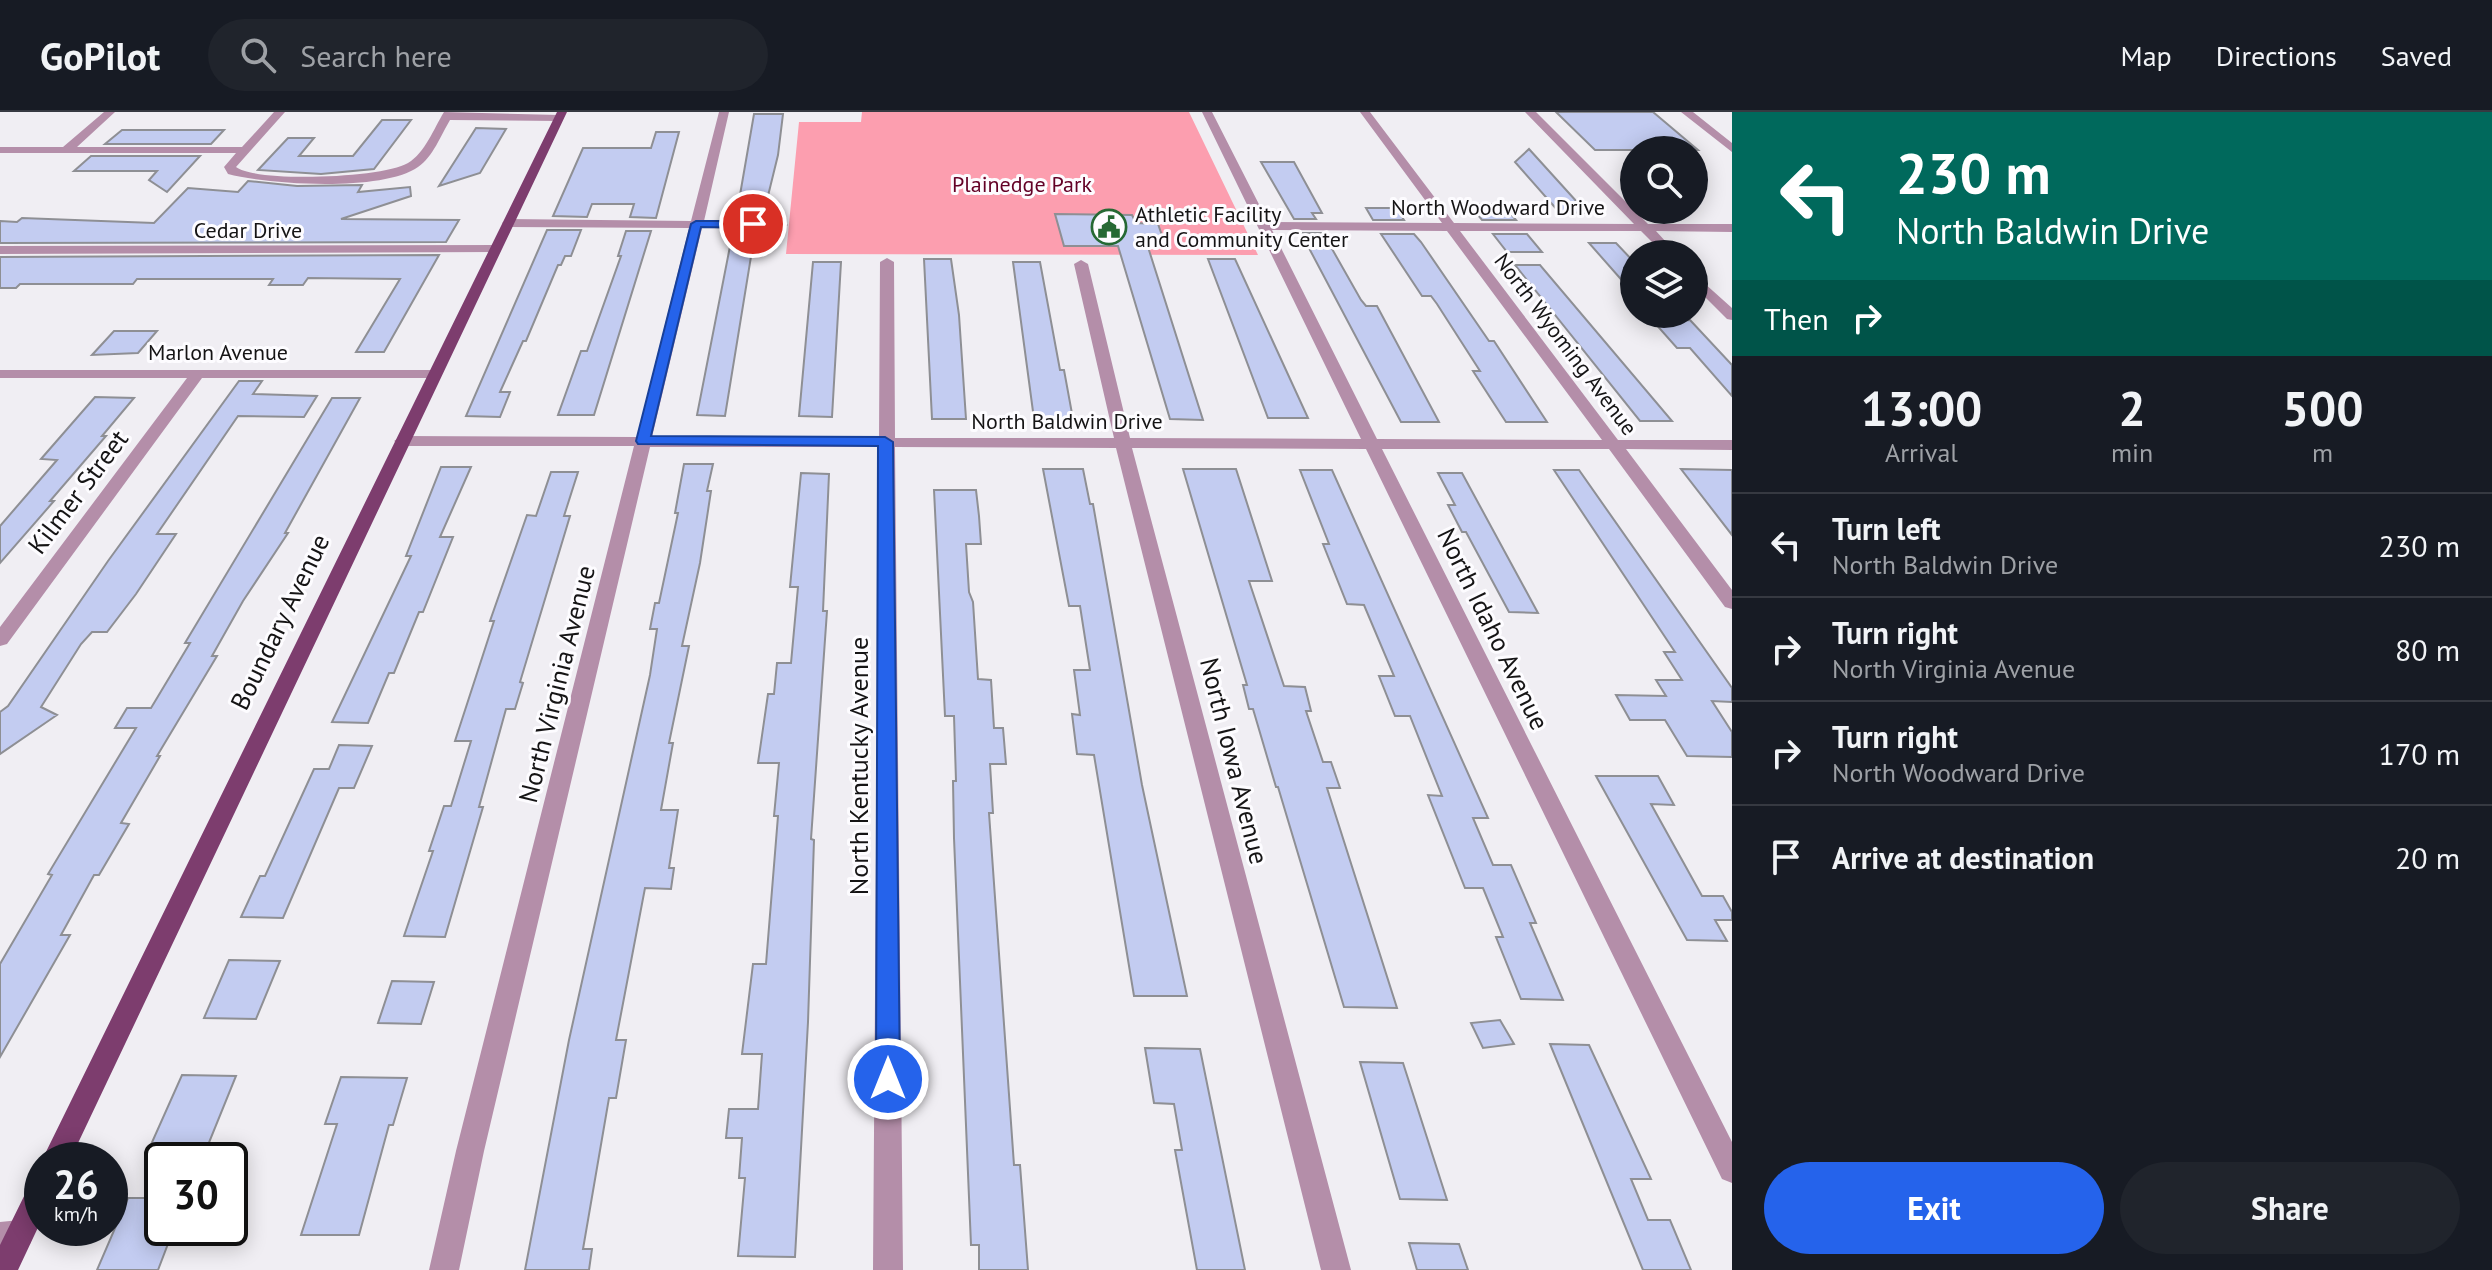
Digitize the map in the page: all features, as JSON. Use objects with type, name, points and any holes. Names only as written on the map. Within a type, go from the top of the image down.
[{"type":"main road","name":"Boundary Avenue","points":[[65,1142],[560,115]]},
{"type":"main road","points":[[3,1270],[10,1235],[24,1215]]},
{"type":"street","points":[[66,150],[110,112]]},
{"type":"street","points":[[280,112],[230,167],[232,172],[254,178],[361,178],[401,171],[416,163],[448,114],[560,115]]},
{"type":"street","name":"North Virginia Avenue","points":[[444,1270],[470,1151],[724,112]]},
{"type":"street","name":"North Idaho Avenue","points":[[1207,112],[1732,1170]]},
{"type":"street","name":"North Wyoming Avenue","points":[[1365,112],[1732,603]]},
{"type":"street","points":[[1530,112],[1657,240]]},
{"type":"street","points":[[1686,112],[1732,149]]},
{"type":"street","points":[[0,150],[245,150]]},
{"type":"street","points":[[508,223],[782,225]]},
{"type":"street","name":"North Woodward Drive","points":[[1264,226],[1732,228]]},
{"type":"street","name":"Cedar Drive","points":[[0,250],[496,248]]},
{"type":"street","name":"North Kentucky Avenue","points":[[887,262],[888,1270]]},
{"type":"street","name":"North Iowa Avenue","points":[[1081,264],[1123,443],[1336,1270]]},
{"type":"street","points":[[1708,292],[1732,316]]},
{"type":"street","name":"Marlon Avenue","points":[[0,374],[435,374]]},
{"type":"street","name":"Kilmer Street","points":[[0,640],[198,374]]},
{"type":"street","name":"North Baldwin Drive","points":[[402,441],[1732,445]]},
{"type":"green space","name":"Plainedge Park","points":[[862,112],[1189,112],[1258,255],[786,254],[799,122],[861,122]]},
{"type":"building","points":[[1556,112],[1653,112],[1681,136],[1620,136],[1620,150],[1595,150]]},
{"type":"building","points":[[754,114],[783,114],[778,155],[766,204],[760,204],[757,218],[736,218]]},
{"type":"building","points":[[382,120],[411,120],[374,169],[321,174],[258,170],[288,138],[314,138],[299,156],[353,156]]},
{"type":"building","points":[[476,128],[506,129],[480,173],[439,186]]},
{"type":"building","points":[[122,130],[224,130],[211,144],[105,144]]},
{"type":"building","points":[[656,132],[679,132],[656,218],[630,217],[634,204],[592,204],[587,217],[553,216],[583,148],[651,148]]},
{"type":"building","points":[[1529,149],[1587,213],[1559,212],[1515,162]]},
{"type":"building","points":[[91,156],[200,156],[167,192],[149,180],[157,171],[74,171]]},
{"type":"building","points":[[1261,162],[1294,162],[1322,213],[1312,213],[1316,219],[1294,219]]},
{"type":"building","points":[[248,181],[297,186],[362,185],[358,192],[410,187],[411,196],[341,219],[459,220],[446,242],[0,243],[0,221],[17,222],[22,218],[154,223],[188,188],[238,192]]},
{"type":"building","points":[[1469,204],[1503,204],[1516,220],[1482,220]]},
{"type":"building","points":[[1366,208],[1396,208],[1404,220],[1373,220]]},
{"type":"building","points":[[1055,214],[1132,215],[1136,223],[1158,224],[1166,247],[1148,247],[1203,420],[1170,419],[1118,246],[1064,246]]},
{"type":"building","points":[[547,230],[581,230],[571,256],[565,256],[558,265],[526,341],[523,341],[500,392],[510,392],[500,417],[466,416]]},
{"type":"building","points":[[626,231],[651,231],[594,415],[558,415],[581,351],[587,351],[621,256],[618,256]]},
{"type":"building","points":[[733,231],[755,232],[725,416],[697,415]]},
{"type":"building","points":[[1301,233],[1323,233],[1361,300],[1366,306],[1377,306],[1439,422],[1401,422]]},
{"type":"building","points":[[1381,234],[1414,234],[1489,341],[1494,341],[1547,422],[1506,422],[1473,371],[1480,371],[1437,304],[1431,296],[1422,296]]},
{"type":"building","points":[[1493,234],[1527,234],[1542,252],[1507,252]]},
{"type":"building","points":[[1589,243],[1616,243],[1620,247],[1620,278]]},
{"type":"building","points":[[439,255],[384,352],[356,352],[400,279],[308,278],[303,285],[269,285],[273,279],[137,279],[133,284],[20,284],[16,288],[0,288],[0,257]]},
{"type":"building","points":[[924,259],[951,259],[959,315],[966,419],[932,419]]},
{"type":"building","points":[[1208,259],[1235,259],[1308,418],[1268,418]]},
{"type":"building","points":[[813,262],[841,262],[832,417],[799,416]]},
{"type":"building","points":[[1013,262],[1040,262],[1060,370],[1064,370],[1073,419],[1034,419]]},
{"type":"building","points":[[1515,265],[1540,265],[1672,421],[1640,421]]},
{"type":"building","points":[[1659,328],[1697,328],[1732,365],[1732,396],[1690,348],[1677,348]]},
{"type":"building","points":[[114,331],[157,331],[138,353],[92,355]]},
{"type":"building","points":[[239,381],[262,381],[253,394],[317,396],[304,417],[238,416],[157,534],[176,534],[136,594],[107,632],[92,632],[81,644],[41,707],[57,715],[0,754],[0,712],[8,706],[108,561]]},
{"type":"building","points":[[95,397],[134,398],[50,501],[54,501],[0,563],[0,526],[57,460],[41,459]]},
{"type":"building","points":[[332,398],[360,398],[285,533],[288,533],[243,601],[212,656],[217,656],[157,756],[160,756],[121,823],[129,824],[99,875],[94,875],[61,935],[70,935],[0,1057],[0,964],[52,875],[48,874],[136,728],[115,728],[127,708],[151,708],[190,643],[185,643]]},
{"type":"building","points":[[684,464],[713,464],[707,491],[711,491],[700,563],[682,646],[689,646],[669,743],[673,743],[661,810],[678,810],[669,868],[674,868],[671,889],[645,888],[616,1040],[626,1040],[616,1098],[609,1098],[583,1249],[592,1249],[589,1270],[525,1270],[569,1040],[650,675],[657,629],[650,629],[655,603],[659,603],[678,513],[675,513]]},
{"type":"building","points":[[441,467],[471,467],[440,537],[453,537],[423,612],[419,612],[394,673],[389,673],[368,723],[332,722],[411,556],[406,556]]},
{"type":"building","points":[[1043,469],[1083,469],[1090,504],[1093,504],[1142,785],[1187,996],[1134,996],[1094,755],[1077,754],[1072,714],[1080,715],[1074,670],[1090,670],[1080,606],[1069,606]]},
{"type":"building","points":[[1183,469],[1236,469],[1272,581],[1249,581],[1284,686],[1305,687],[1311,711],[1306,711],[1323,762],[1331,762],[1340,788],[1327,788],[1397,1008],[1344,1007],[1278,787],[1253,709],[1249,709],[1243,685],[1247,685]]},
{"type":"building","points":[[1681,469],[1732,470],[1732,535]]},
{"type":"building","points":[[1300,470],[1332,470],[1488,818],[1473,818],[1493,865],[1511,865],[1536,923],[1530,923],[1563,1000],[1521,999],[1496,937],[1503,937],[1483,888],[1465,888],[1428,795],[1442,796],[1410,716],[1395,716],[1379,676],[1394,676],[1364,605],[1347,604],[1323,544],[1329,544]]},
{"type":"building","points":[[1554,470],[1579,470],[1732,688],[1732,702],[1712,701],[1732,732],[1732,757],[1687,756],[1665,720],[1630,720],[1616,695],[1666,696],[1656,680],[1682,680],[1664,652],[1675,652]]},
{"type":"building","points":[[551,472],[578,472],[564,516],[570,516],[520,682],[523,683],[515,709],[506,709],[479,807],[483,807],[445,937],[404,936],[433,851],[429,851],[444,806],[451,806],[471,741],[455,741],[494,621],[490,621],[527,515],[536,516]]},
{"type":"building","points":[[801,473],[829,474],[823,611],[827,611],[811,839],[814,840],[808,1022],[795,1257],[738,1256],[745,1178],[739,1178],[742,1138],[726,1138],[729,1109],[758,1109],[762,1054],[742,1054],[753,964],[766,964],[778,816],[774,816],[779,763],[758,763],[768,694],[774,694],[777,663],[791,663],[798,587],[790,587]]},
{"type":"building","points":[[1438,473],[1462,473],[1538,613],[1509,612],[1448,505],[1455,505]]},
{"type":"building","points":[[934,490],[976,490],[981,544],[966,544],[969,592],[973,602],[978,679],[991,680],[994,728],[1003,728],[1006,764],[990,764],[993,813],[989,813],[1014,1165],[1020,1165],[1028,1270],[979,1270],[979,1245],[971,1245],[954,838],[954,716],[945,716]]},
{"type":"building","points":[[339,745],[372,746],[354,788],[339,788],[283,918],[241,917],[260,876],[265,876],[314,769],[329,769]]},
{"type":"building","points":[[1596,776],[1658,776],[1674,805],[1651,804],[1702,896],[1723,896],[1732,912],[1732,920],[1715,920],[1727,941],[1687,940]]},
{"type":"building","points":[[229,960],[280,961],[256,1019],[204,1018]]},
{"type":"building","points":[[392,981],[434,982],[421,1024],[378,1023]]},
{"type":"building","points":[[1500,1020],[1514,1044],[1483,1048],[1471,1023]]},
{"type":"building","points":[[1550,1044],[1589,1045],[1651,1179],[1631,1179],[1648,1220],[1670,1220],[1691,1270],[1643,1270]]},
{"type":"building","points":[[1145,1048],[1200,1049],[1245,1270],[1197,1270],[1175,1150],[1182,1150],[1174,1104],[1154,1103]]},
{"type":"building","points":[[1360,1062],[1403,1063],[1447,1200],[1400,1199]]},
{"type":"building","points":[[182,1075],[236,1076],[209,1142],[152,1142]]},
{"type":"building","points":[[341,1077],[407,1078],[393,1125],[389,1125],[359,1235],[301,1235],[337,1124],[325,1124]]},
{"type":"building","points":[[128,1198],[144,1198],[144,1246],[167,1246],[158,1270],[97,1270],[107,1246],[128,1246]]},
{"type":"building","points":[[1409,1243],[1459,1244],[1468,1270],[1417,1270]]},
{"type":"place","name":"Athletic Facility and Community Center","points":[[1109,227]]},
{"type":"route","points":[[753,224],[696,224],[643,441],[885,442],[888,1079]]}]
